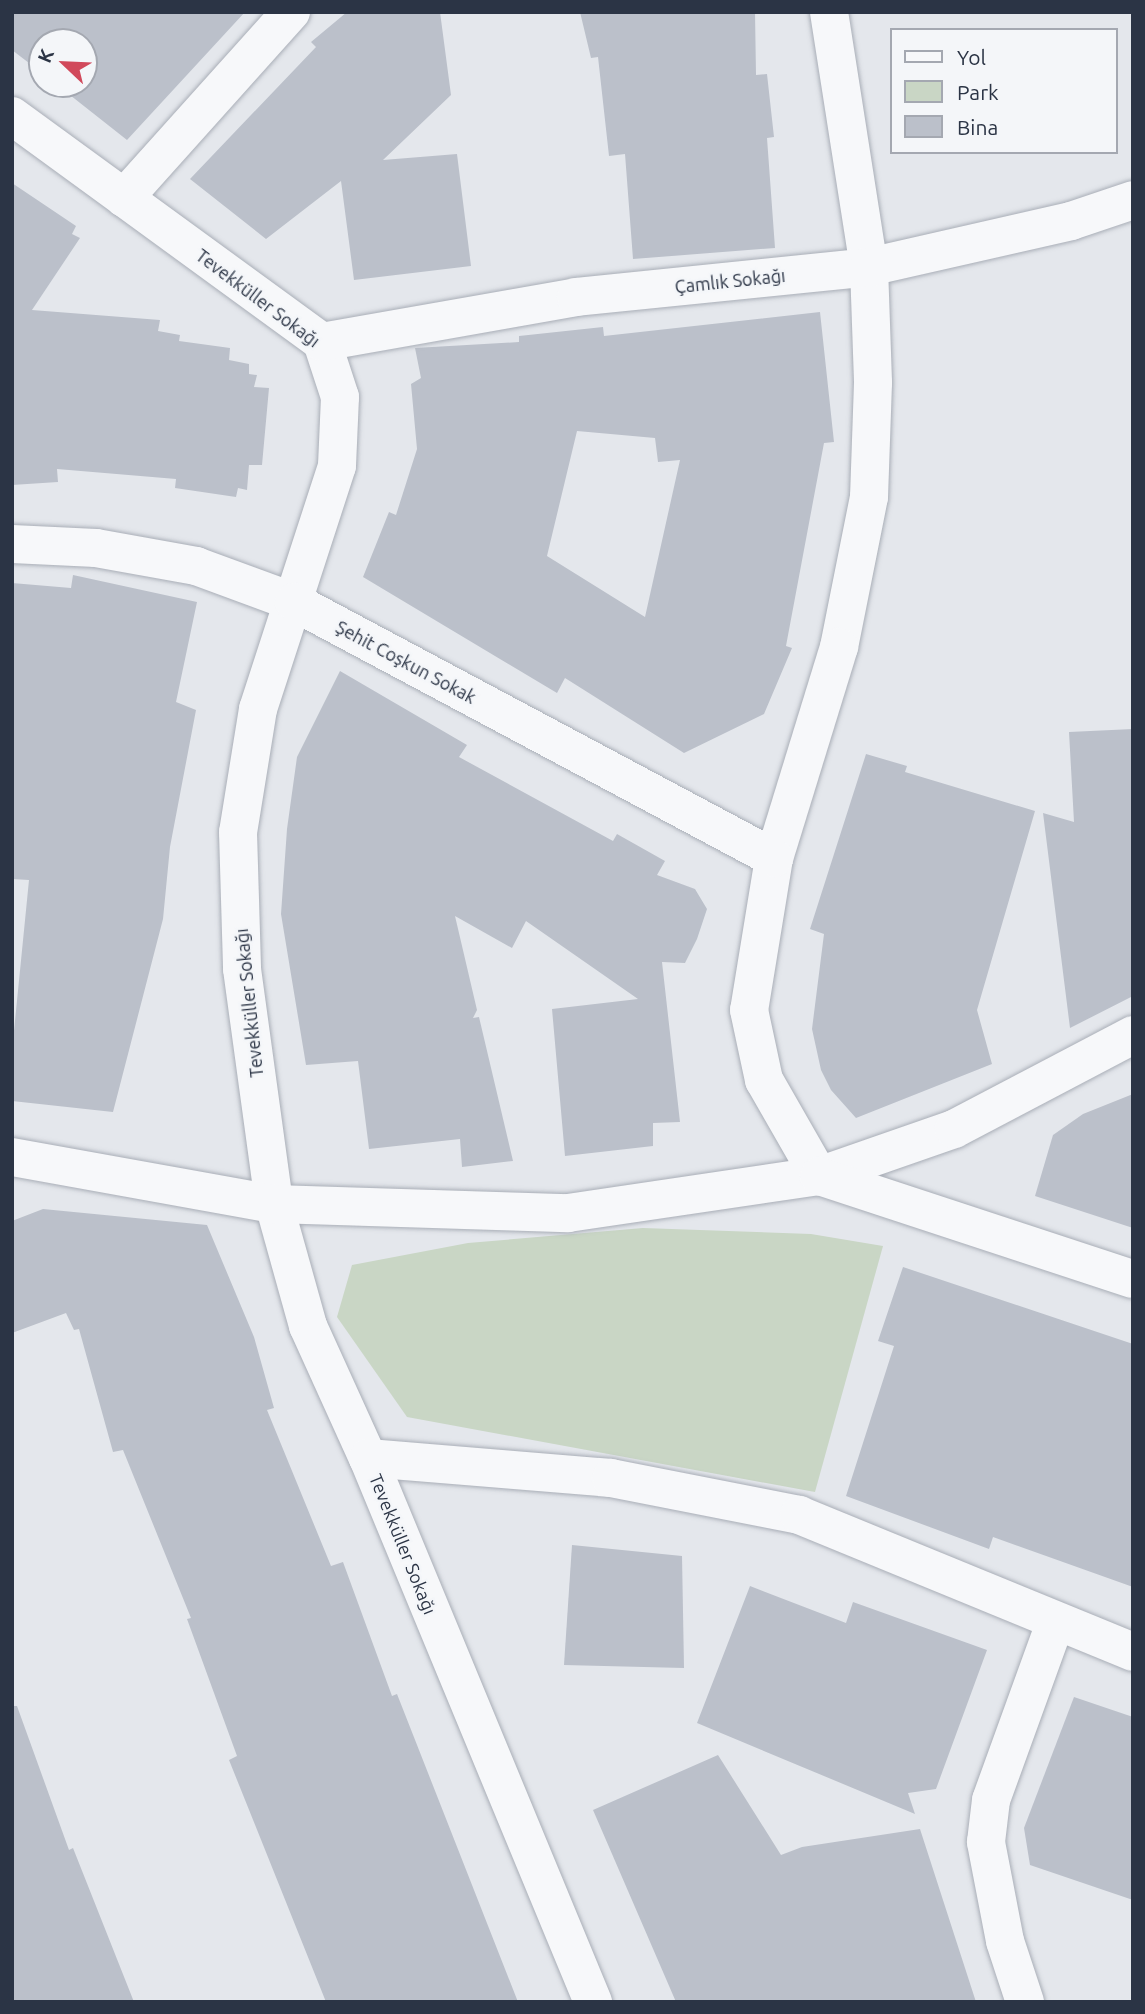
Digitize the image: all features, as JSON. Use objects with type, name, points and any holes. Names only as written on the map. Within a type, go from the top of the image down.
[{"type":"street","points":[[124,198],[291,12]]},
{"type":"street","points":[[830,12],[869,267],[873,383],[869,497],[839,647],[774,858],[749,1010],[764,1080],[819,1175],[1133,1279]]},
{"type":"street","name":"Tevekküller Sokağı","points":[[12,116],[322,342],[340,397],[337,466],[258,709],[238,832],[243,969],[274,1204],[308,1326],[368,1458],[593,2002]]},
{"type":"street","name":"Çamlık Sokağı","points":[[322,342],[576,297],[869,267],[1071,221],[1133,200]]},
{"type":"street","name":"Şehit Coşkun Sokak","points":[[12,544],[96,548],[197,566],[294,602],[774,858]]},
{"type":"street","points":[[12,1157],[274,1204],[568,1213],[819,1175],[954,1129],[1133,1035]]},
{"type":"street","points":[[368,1458],[611,1478],[799,1515],[1055,1623],[1133,1652]]},
{"type":"street","points":[[1025,2002],[1005,1941],[986,1842],[991,1800],[1055,1623]]},
{"type":"green space","points":[[643,1228],[811,1234],[883,1246],[815,1492],[407,1417],[337,1317],[352,1265],[468,1243]]},
{"type":"building","points":[[12,12],[245,12],[127,140],[74,98],[98,98],[98,28],[28,28],[28,62],[12,50]]},
{"type":"building","points":[[347,12],[440,12],[451,95],[383,160],[457,154],[471,266],[354,280],[341,181],[266,239],[190,179],[316,47],[311,42]]},
{"type":"building","points":[[580,12],[755,12],[756,75],[767,74],[774,137],[767,138],[775,248],[633,259],[625,154],[609,156],[598,57],[591,58]]},
{"type":"building","points":[[12,183],[76,226],[72,234],[80,238],[32,310],[160,320],[158,331],[180,335],[179,341],[230,348],[229,360],[249,364],[249,374],[257,375],[254,387],[269,388],[262,465],[249,465],[247,490],[238,488],[236,497],[175,488],[176,479],[57,469],[58,482],[12,485]]},
{"type":"building","points":[[820,312],[834,442],[824,443],[786,646],[792,648],[764,714],[684,753],[565,678],[557,693],[363,577],[389,512],[396,515],[417,449],[411,384],[421,378],[415,348],[519,342],[519,336],[603,327],[604,336]],"holes":[[[577,431],[655,438],[658,462],[680,460],[645,617],[547,556]]]},
{"type":"building","points":[[73,575],[197,602],[176,702],[196,710],[170,847],[163,919],[113,1112],[12,1101],[12,1051],[29,880],[12,879],[12,583],[71,588]]},
{"type":"building","points":[[340,671],[467,745],[459,757],[613,841],[617,834],[665,861],[657,875],[695,889],[707,909],[697,939],[685,963],[662,962],[680,1122],[653,1123],[653,1146],[565,1156],[552,1009],[638,999],[526,921],[512,948],[455,916],[477,1010],[473,1018],[479,1017],[513,1161],[462,1167],[460,1139],[369,1149],[358,1061],[306,1065],[281,914],[287,829],[297,757]]},
{"type":"building","points":[[1133,729],[1133,996],[1070,1028],[1043,813],[1074,822],[1069,732]]},
{"type":"building","points":[[866,754],[907,766],[905,772],[1035,811],[977,1010],[992,1064],[856,1118],[831,1090],[821,1070],[812,1029],[824,934],[810,929]]},
{"type":"building","points":[[1133,1094],[1133,1228],[1035,1196],[1053,1135],[1083,1114]]},
{"type":"building","points":[[43,1209],[207,1225],[254,1337],[274,1408],[267,1410],[331,1566],[343,1562],[392,1696],[397,1694],[518,2002],[326,2002],[229,1760],[237,1756],[187,1619],[191,1618],[123,1450],[113,1452],[79,1329],[74,1330],[66,1313],[12,1333],[12,1221]]},
{"type":"building","points":[[903,1267],[1133,1344],[1133,1587],[993,1537],[989,1549],[846,1496],[894,1346],[878,1341]]},
{"type":"building","points":[[572,1545],[682,1556],[684,1668],[564,1665]]},
{"type":"building","points":[[750,1586],[846,1623],[853,1602],[987,1650],[936,1789],[908,1793],[915,1814],[697,1723]]},
{"type":"building","points":[[1074,1697],[1133,1717],[1133,1900],[1030,1865],[1024,1828]]},
{"type":"building","points":[[12,1706],[17,1706],[69,1850],[73,1848],[134,2002],[12,2002]]},
{"type":"building","points":[[718,1755],[781,1855],[802,1847],[920,1829],[976,2002],[676,2002],[593,1810]]}]
